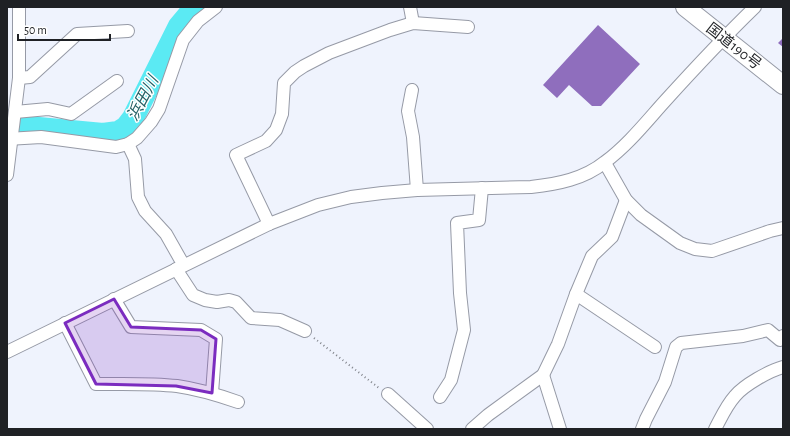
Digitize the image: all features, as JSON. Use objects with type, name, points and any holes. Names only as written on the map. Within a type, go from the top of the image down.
[{"type":"highway","name":"国道190号","points":[[685,7],[783,84]]},
{"type":"street","points":[[7,175],[10,138],[19,78],[19,7]]},
{"type":"street","points":[[10,138],[41,137],[116,147],[128,144],[137,138],[151,122],[159,109],[183,40],[198,21],[216,7]]},
{"type":"street","points":[[410,7],[413,23]]},
{"type":"street","points":[[7,352],[114,298],[268,224],[318,205],[351,197],[417,190],[532,187],[550,185],[571,180],[591,171],[605,163],[624,146],[723,38],[755,7]]},
{"type":"street","points":[[268,224],[236,155],[266,141],[276,130],[282,114],[284,83],[295,72],[330,53],[390,30],[413,23],[468,26]]},
{"type":"street","points":[[19,78],[30,77],[77,34],[128,31]]},
{"type":"street","points":[[14,115],[48,109],[71,114],[117,81]]},
{"type":"street","points":[[412,90],[408,112],[413,137],[417,190]]},
{"type":"street","points":[[128,144],[135,159],[138,197],[144,212],[166,234],[193,295],[205,300],[217,302],[229,300],[236,302],[251,318],[280,320],[305,331]]},
{"type":"street","points":[[605,163],[626,200],[641,215],[680,243],[695,249],[712,251],[783,228]]},
{"type":"street","points":[[440,397],[451,380],[464,330],[460,293],[456,223],[479,220],[482,188]]},
{"type":"street","points":[[472,429],[488,415],[543,375],[558,344],[576,294],[592,256],[612,237],[626,200]]},
{"type":"street","points":[[576,294],[655,347]]},
{"type":"street","points":[[114,298],[131,327],[201,330],[216,339],[212,393]]},
{"type":"street","points":[[65,323],[96,384],[176,386],[212,393],[238,402]]},
{"type":"street","points":[[642,429],[665,382],[676,347],[681,343],[744,336],[768,330],[780,340],[783,336]]},
{"type":"street","points":[[715,429],[727,407],[736,395],[776,369],[783,367]]},
{"type":"street","points":[[543,375],[560,429]]},
{"type":"street","points":[[388,394],[427,429]]},
{"type":"path","points":[[305,331],[388,394]]},
{"type":"highlighted area","points":[[114,299],[131,327],[201,330],[216,339],[212,393],[176,386],[96,384],[65,323]]},
{"type":"building","points":[[598,25],[640,64],[601,106],[592,106],[569,85],[557,98],[543,85]]},
{"type":"building","points":[[783,38],[783,47],[778,43]]},
{"type":"waterway","name":"浜田川","points":[[7,127],[28,127],[103,134],[118,132],[126,127],[133,118],[179,26],[195,7]]}]
